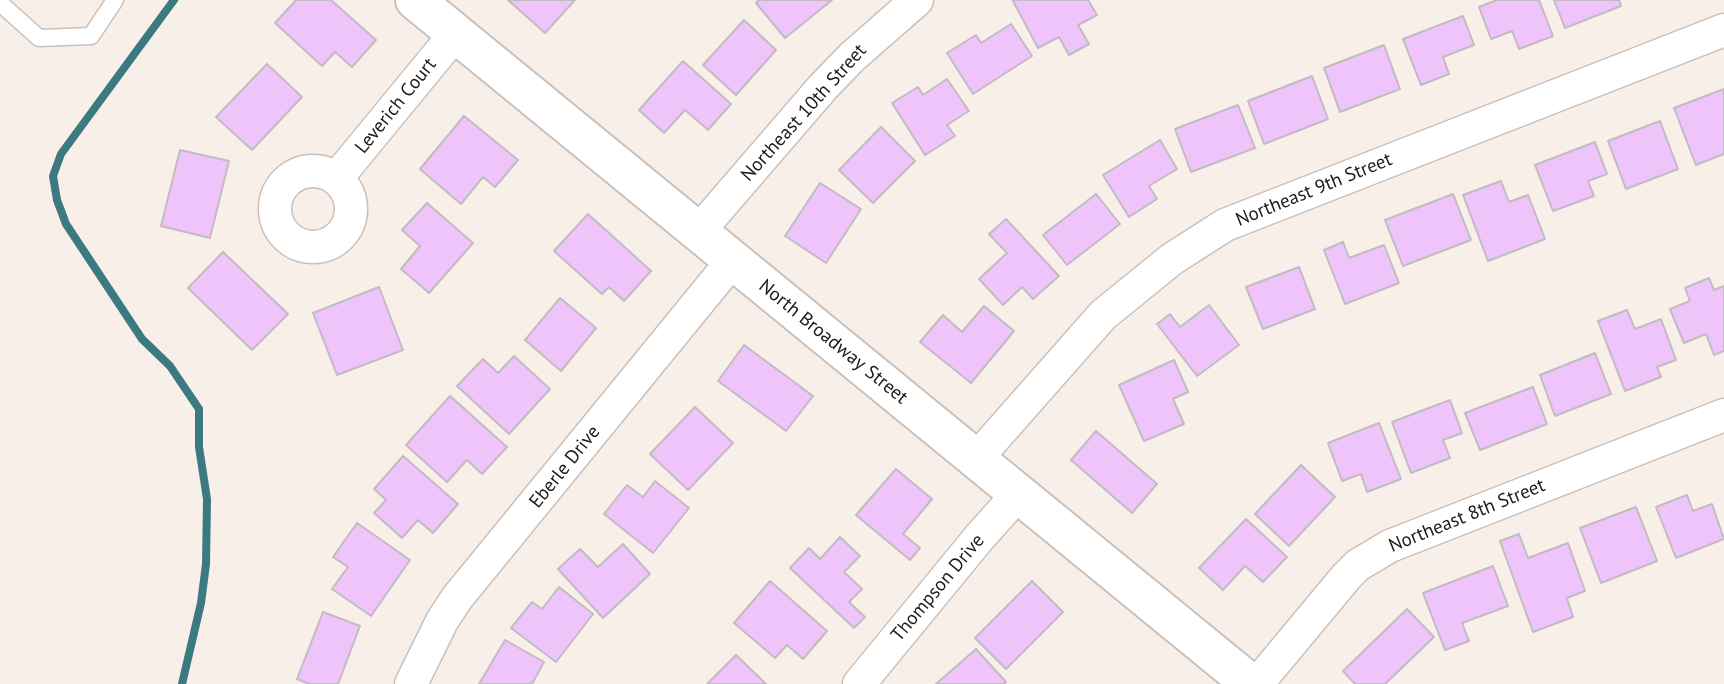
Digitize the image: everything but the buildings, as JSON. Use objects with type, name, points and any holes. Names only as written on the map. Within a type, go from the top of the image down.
[{"type":"main road","name":"North Broadway Street","points":[[422,2],[456,33],[1251,684]]},
{"type":"street","name":"Northeast 10th Street","points":[[698,232],[823,87],[852,57],[917,0]]},
{"type":"street","name":"Northeast 9th Street","points":[[976,458],[1103,315],[1172,259],[1225,225],[1724,30]]},
{"type":"street","name":"Leverich Court","points":[[336,179],[456,33]]},
{"type":"street","name":"Eberle Drive","points":[[411,684],[442,621],[457,598],[733,260]]},
{"type":"street","name":"Northeast 8th Street","points":[[1257,684],[1358,565],[1390,546],[1724,415]]},
{"type":"street","name":"Thompson Drive","points":[[859,684],[1018,494]]},
{"type":"lane","points":[[0,2],[39,38],[91,36],[115,0]]},
{"type":"waterway","points":[[174,0],[61,154],[53,176],[57,200],[66,224],[142,339],[170,366],[199,409],[199,447],[207,499],[206,564],[201,603],[182,684]]}]
